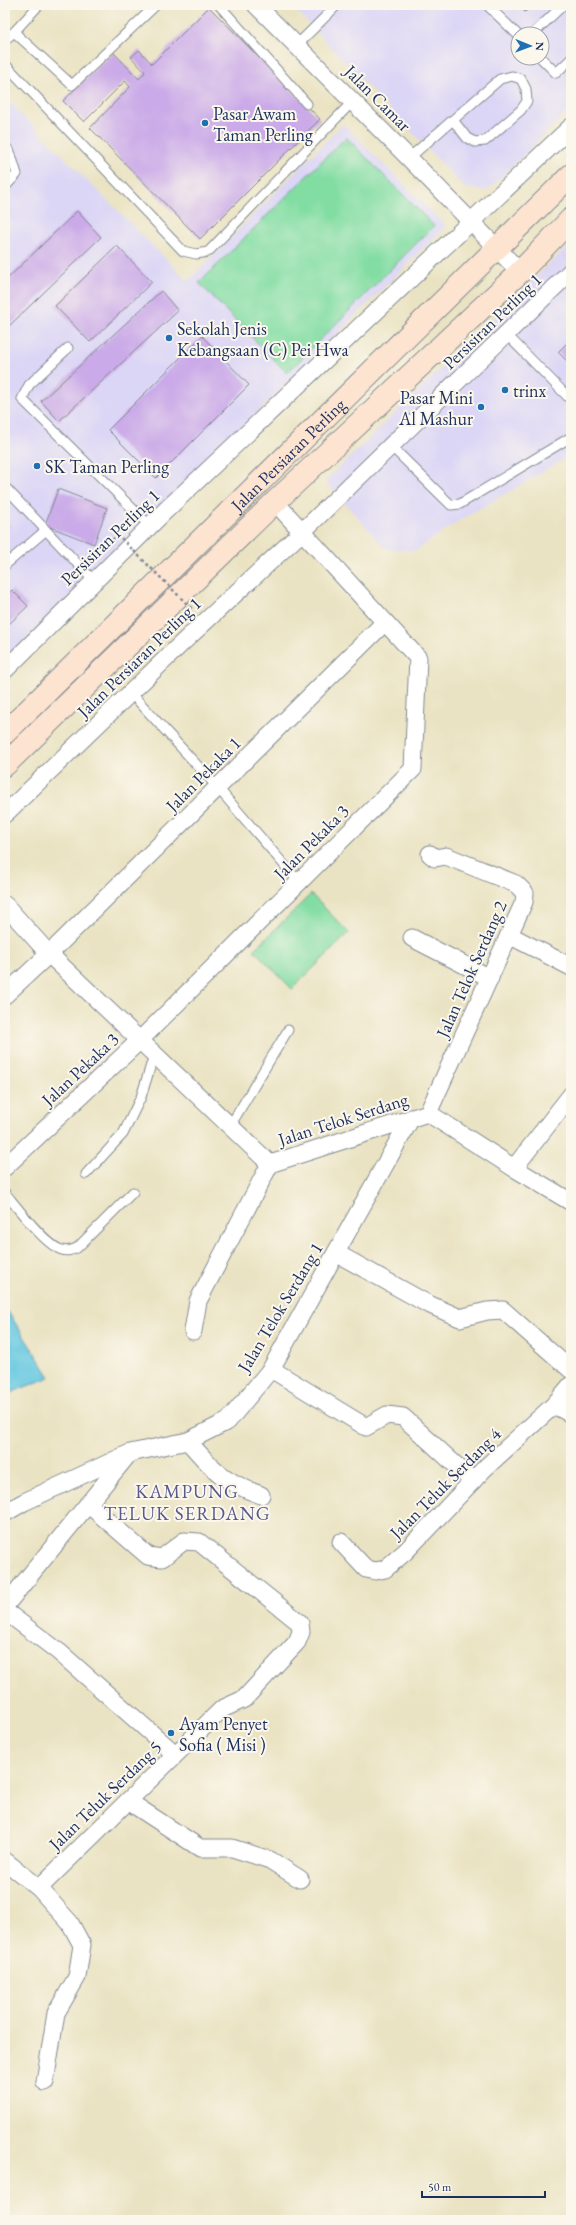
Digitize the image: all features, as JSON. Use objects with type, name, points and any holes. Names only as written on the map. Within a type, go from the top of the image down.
[{"type":"main road","name":"Jalan Persiaran Perling","points":[[5,733],[496,247],[570,179]]},
{"type":"main road","name":"Jalan Persiaran Perling","points":[[5,765],[274,502],[520,272],[571,219]]},
{"type":"street","name":"Jalan Camar","points":[[256,5],[471,220],[520,272]]},
{"type":"street","name":"Persisiran Perling 1","points":[[5,670],[150,526],[311,375],[471,220],[571,127]]},
{"type":"street","name":"Persisiran Perling 1","points":[[302,532],[571,271]]},
{"type":"street","name":"Jalan Pekaka 3","points":[[5,1167],[139,1041],[413,769],[418,658],[274,502]]},
{"type":"street","name":"Jalan Persiaran Perling 1","points":[[5,814],[130,692],[302,532]]},
{"type":"street","name":"Jalan Pekaka 1","points":[[5,995],[49,954],[385,622]]},
{"type":"street","name":"Jalan Telok Serdang 2","points":[[428,1113],[524,902],[525,893],[521,887],[446,856],[436,858],[430,854]]},
{"type":"street","points":[[5,905],[49,954],[270,1164],[198,1301],[194,1331]]},
{"type":"street","points":[[509,935],[571,967]]},
{"type":"street","points":[[412,938],[490,978]]},
{"type":"street","points":[[514,1168],[571,1095]]},
{"type":"street","name":"Jalan Telok Serdang","points":[[270,1164],[428,1113],[514,1168],[571,1202]]},
{"type":"street","name":"Jalan Telok Serdang 1","points":[[5,1513],[24,1502],[130,1453],[188,1441],[228,1421],[271,1369],[411,1118]]},
{"type":"street","points":[[336,1253],[426,1303],[460,1318],[487,1311],[503,1310],[571,1370]]},
{"type":"street","points":[[271,1369],[366,1427],[387,1415],[403,1417],[473,1481]]},
{"type":"street","name":"Jalan Teluk Serdang 4","points":[[342,1542],[366,1569],[376,1571],[385,1569],[405,1552],[473,1481],[554,1405],[571,1385]]},
{"type":"street","points":[[554,1405],[571,1414]]},
{"type":"street","points":[[188,1441],[213,1470],[237,1486],[261,1495]]},
{"type":"street","points":[[5,1606],[130,1453]]},
{"type":"street","name":"Jalan Teluk Serdang 5","points":[[39,1888],[222,1709],[244,1699],[297,1642],[301,1632],[300,1623],[199,1542],[184,1541],[162,1558],[148,1556],[88,1504]]},
{"type":"street","points":[[5,1611],[59,1652],[175,1754]]},
{"type":"street","points":[[128,1801],[200,1848],[232,1848],[270,1860],[300,1879]]},
{"type":"street","points":[[5,1861],[39,1888],[70,1923],[82,1945],[77,1977],[56,2013],[45,2082]]},
{"type":"lane","points":[[5,40],[39,5]]},
{"type":"lane","points":[[14,32],[72,85],[156,5]]},
{"type":"lane","points":[[219,5],[307,104]]},
{"type":"lane","points":[[297,45],[337,5]]},
{"type":"lane","points":[[487,5],[510,27]]},
{"type":"lane","points":[[541,26],[563,5]]},
{"type":"lane","points":[[549,66],[556,73],[571,59]]},
{"type":"lane","points":[[5,64],[184,251],[196,254],[208,252],[353,101]]},
{"type":"lane","points":[[409,158],[500,79],[512,76],[521,79],[526,89],[527,101],[521,110],[485,141],[475,142],[467,138],[453,120]]},
{"type":"lane","points":[[5,146],[10,152],[17,174],[5,187]]},
{"type":"lane","points":[[506,334],[571,400]]},
{"type":"lane","points":[[68,348],[29,385],[22,400],[150,526]]},
{"type":"lane","points":[[391,446],[451,505],[460,504],[571,437]]},
{"type":"lane","points":[[5,487],[45,531],[94,580]]},
{"type":"lane","points":[[5,565],[45,531]]},
{"type":"lane","points":[[130,692],[218,788],[299,882]]},
{"type":"lane","points":[[230,1126],[288,1030]]},
{"type":"lane","points":[[86,1174],[123,1134],[141,1097],[154,1055]]},
{"type":"lane","points":[[5,1193],[51,1243],[61,1250],[69,1251],[77,1248],[133,1192]]},
{"type":"path","points":[[99,552],[118,535],[191,608],[168,630]]},
{"type":"shaded area","points":[[291,5],[571,5],[571,108],[487,191],[465,188]]},
{"type":"shaded area","name":"Sekolah Jenis Kebangsaan (C) Pei Hwa","points":[[5,98],[188,281],[343,124],[446,226],[133,536],[5,659]]},
{"type":"shaded area","points":[[571,243],[571,455],[454,524],[415,551],[385,548],[325,481]]},
{"type":"green space","points":[[346,137],[434,226],[287,373],[199,283]]},
{"type":"green space","points":[[311,894],[349,933],[292,989],[254,950]]},
{"type":"water","points":[[5,1307],[50,1377],[5,1395]]},
{"type":"building","points":[[518,5],[532,5],[525,12]]},
{"type":"building","name":"Pasar Awam Taman Perling","points":[[209,7],[320,119],[200,239],[90,128],[130,87],[125,81],[84,122],[63,101],[113,52],[139,79],[145,72],[131,57],[139,50],[152,64]]},
{"type":"building","points":[[77,211],[101,237],[5,330],[5,281]]},
{"type":"building","points":[[117,246],[152,282],[90,342],[55,306]]},
{"type":"building","points":[[161,291],[178,311],[59,421],[41,401]]},
{"type":"building","points":[[202,336],[249,385],[156,478],[108,430]]},
{"type":"building","points":[[571,339],[571,365],[558,352]]},
{"type":"building","points":[[58,489],[107,508],[94,544],[45,525]]},
{"type":"building","points":[[5,521],[10,526],[5,531]]},
{"type":"building","points":[[12,590],[28,606],[8,625],[5,622],[5,597]]},
{"type":"place","name":"Pasar Awam Taman Perling","points":[[205,123]]},
{"type":"place","name":"Sekolah Jenis Kebangsaan (C) Pei Hwa","points":[[169,338]]},
{"type":"place","name":"trinx","points":[[505,390]]},
{"type":"place","name":"Pasar Mini Al Mashur","points":[[481,407]]},
{"type":"place","name":"SK Taman Perling","points":[[37,466]]},
{"type":"place","name":"Ayam Penyet Sofia ( Misi )","points":[[171,1733]]},
{"type":"district","name":"KAMPUNG TELUK SERDANG","points":[[187,1502]]}]
